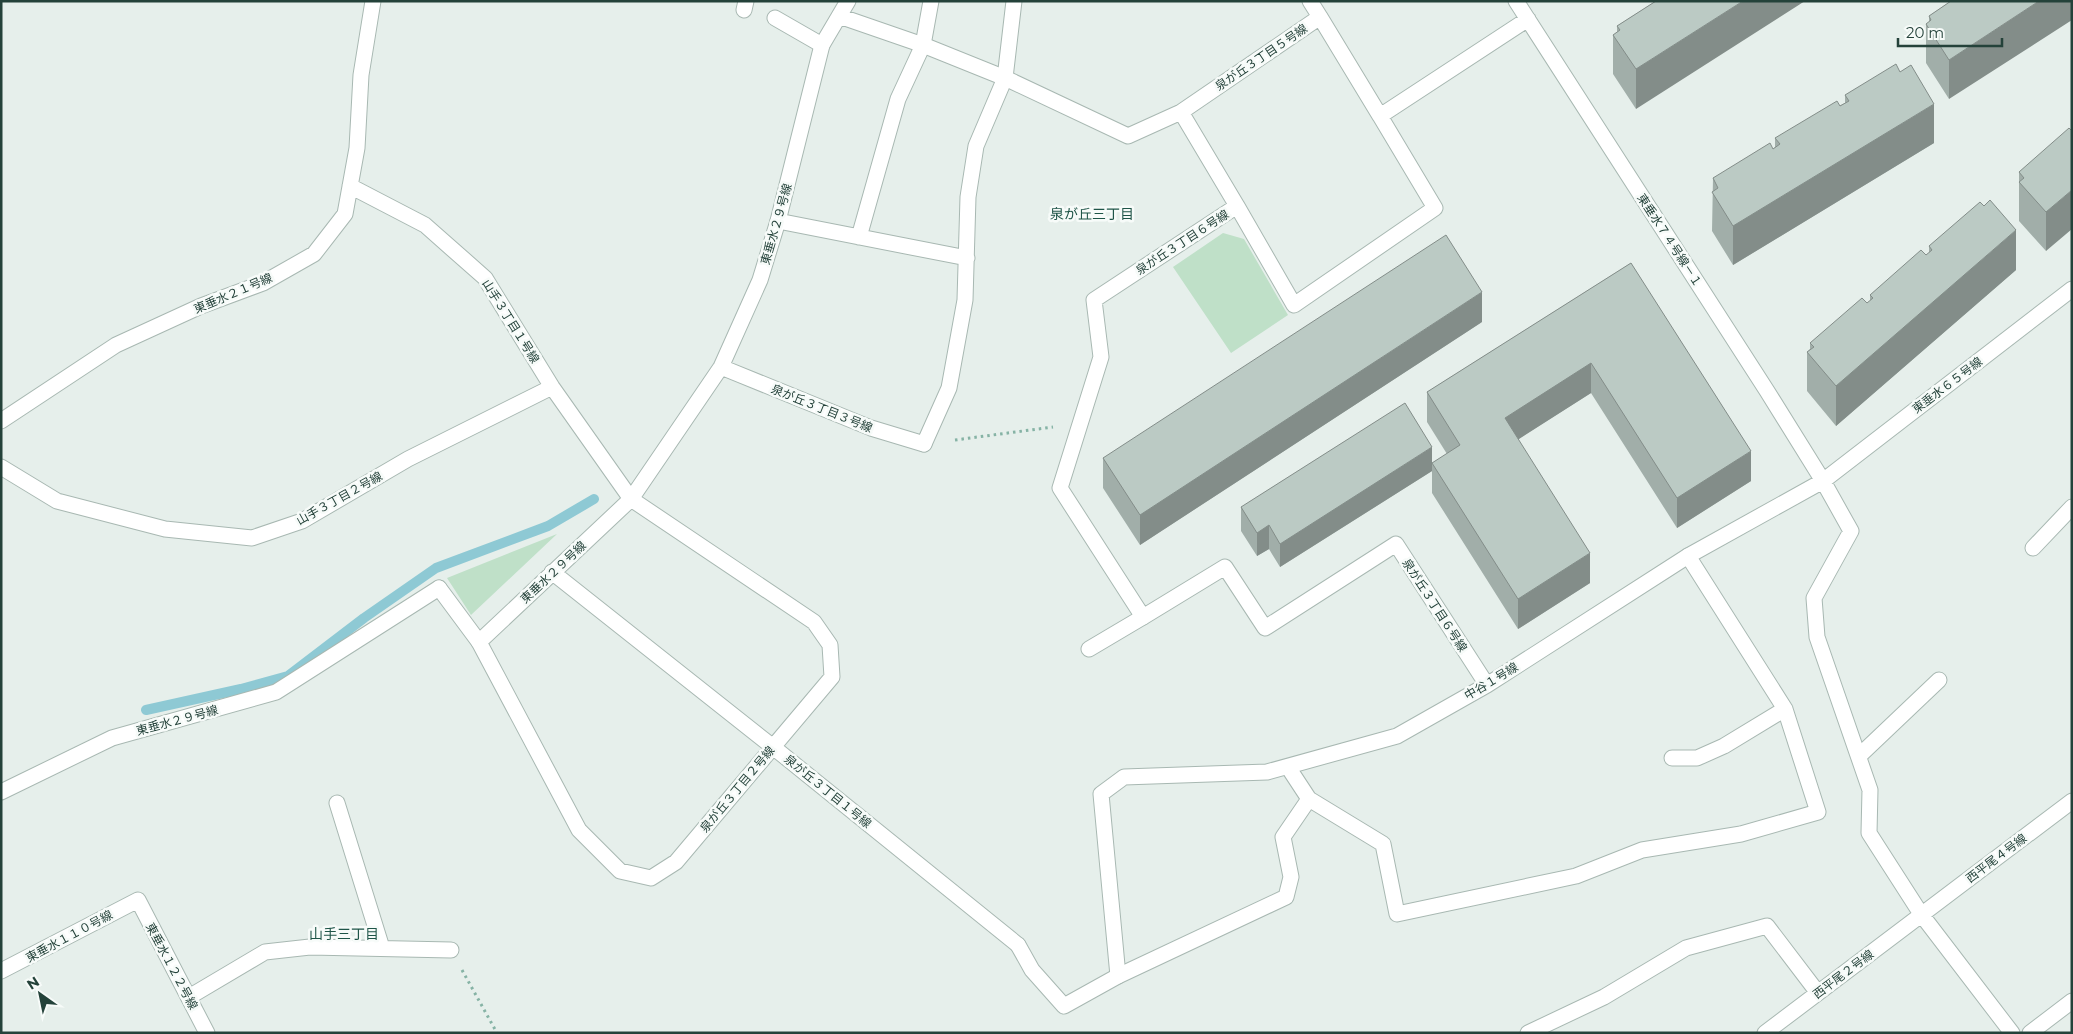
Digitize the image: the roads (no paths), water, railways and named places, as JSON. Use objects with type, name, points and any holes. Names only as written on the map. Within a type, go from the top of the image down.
[{"type":"street","name":"東垂水２１号線","points":[[1,421],[116,346],[201,306],[263,283],[314,254],[345,214],[357,148],[361,75],[373,1]]},
{"type":"street","name":"東垂水２９号線","points":[[1,792],[112,738],[276,692],[439,588],[479,642],[631,499],[720,367],[760,280],[778,221],[822,45],[848,1]]},
{"type":"street","points":[[860,237],[898,99],[923,45],[932,1]]},
{"type":"street","points":[[778,221],[967,258],[968,197],[976,146],[1005,78],[1014,1]]},
{"type":"street","points":[[1310,1],[1320,17]]},
{"type":"street","name":"東垂水７４号線－１","points":[[1516,1],[1823,480],[1851,531],[1814,598],[1817,637],[1859,756]]},
{"type":"street","name":"泉が丘３丁目５号線","points":[[839,16],[923,45],[1005,78],[1128,136],[1181,112],[1320,17],[1380,116]]},
{"type":"street","points":[[775,18],[822,45]]},
{"type":"street","points":[[1380,116],[1528,19]]},
{"type":"street","points":[[1181,112],[1237,206]]},
{"type":"street","name":"泉が丘３丁目６号線","points":[[1143,616],[1060,488],[1101,357],[1094,300],[1237,206],[1294,305],[1435,208],[1380,116]]},
{"type":"street","name":"山手３丁目１号線","points":[[350,186],[425,225],[485,278],[552,387],[631,499]]},
{"type":"street","name":"泉が丘３丁目３号線","points":[[720,367],[871,428],[924,444],[949,388],[966,300],[967,258]]},
{"type":"street","name":"東垂水６５号線","points":[[1823,480],[2072,289]]},
{"type":"street","name":"山手３丁目２号線","points":[[1,467],[57,501],[165,529],[252,538],[302,522],[408,459],[552,387]]},
{"type":"street","name":"中谷１号線","points":[[1118,976],[1101,794],[1124,778],[1267,772],[1397,736],[1487,685],[1688,556],[1823,480]]},
{"type":"street","name":"泉が丘３丁目２号線","points":[[479,642],[579,830],[620,871],[651,878],[676,862],[832,677],[830,644],[814,622],[631,499]]},
{"type":"street","points":[[2033,548],[2072,507]]},
{"type":"street","name":"泉が丘３丁目６号線","points":[[1089,649],[1225,567],[1265,628],[1396,544],[1487,685]]},
{"type":"street","points":[[1288,767],[1309,799],[1383,844],[1397,914],[1576,876],[1642,850],[1741,834],[1818,812],[1785,709],[1688,556]]},
{"type":"street","name":"泉が丘３丁目１号線","points":[[552,572],[1018,945],[1032,970],[1064,1006],[1118,976]]},
{"type":"street","points":[[1939,680],[1859,756],[1870,790],[1869,833],[1921,914],[2012,1033]]},
{"type":"street","points":[[1672,758],[1697,758],[1724,746],[1785,709]]},
{"type":"street","points":[[1118,976],[1286,897],[1291,877],[1283,837],[1309,799]]},
{"type":"street","name":"西平尾４号線","points":[[1921,914],[2072,801]]},
{"type":"street","points":[[337,803],[382,948]]},
{"type":"street","name":"東垂水１１０号線","points":[[1,971],[138,900]]},
{"type":"street","name":"東垂水１２２号線","points":[[138,900],[207,1033]]},
{"type":"street","name":"西平尾２号線","points":[[1765,1033],[1921,914]]},
{"type":"street","points":[[1528,1033],[1604,997],[1686,948],[1767,926],[1818,993]]},
{"type":"street","points":[[188,997],[265,952],[310,946],[451,950]]},
{"type":"street","points":[[2030,1033],[2072,1001]]},
{"type":"waterway","points":[[146,710],[241,689],[288,676],[364,618],[436,568],[548,526],[594,499]]},
{"type":"district","name":"泉が丘三丁目","points":[[1092,214]]},
{"type":"district","name":"山手三丁目","points":[[344,934]]}]
